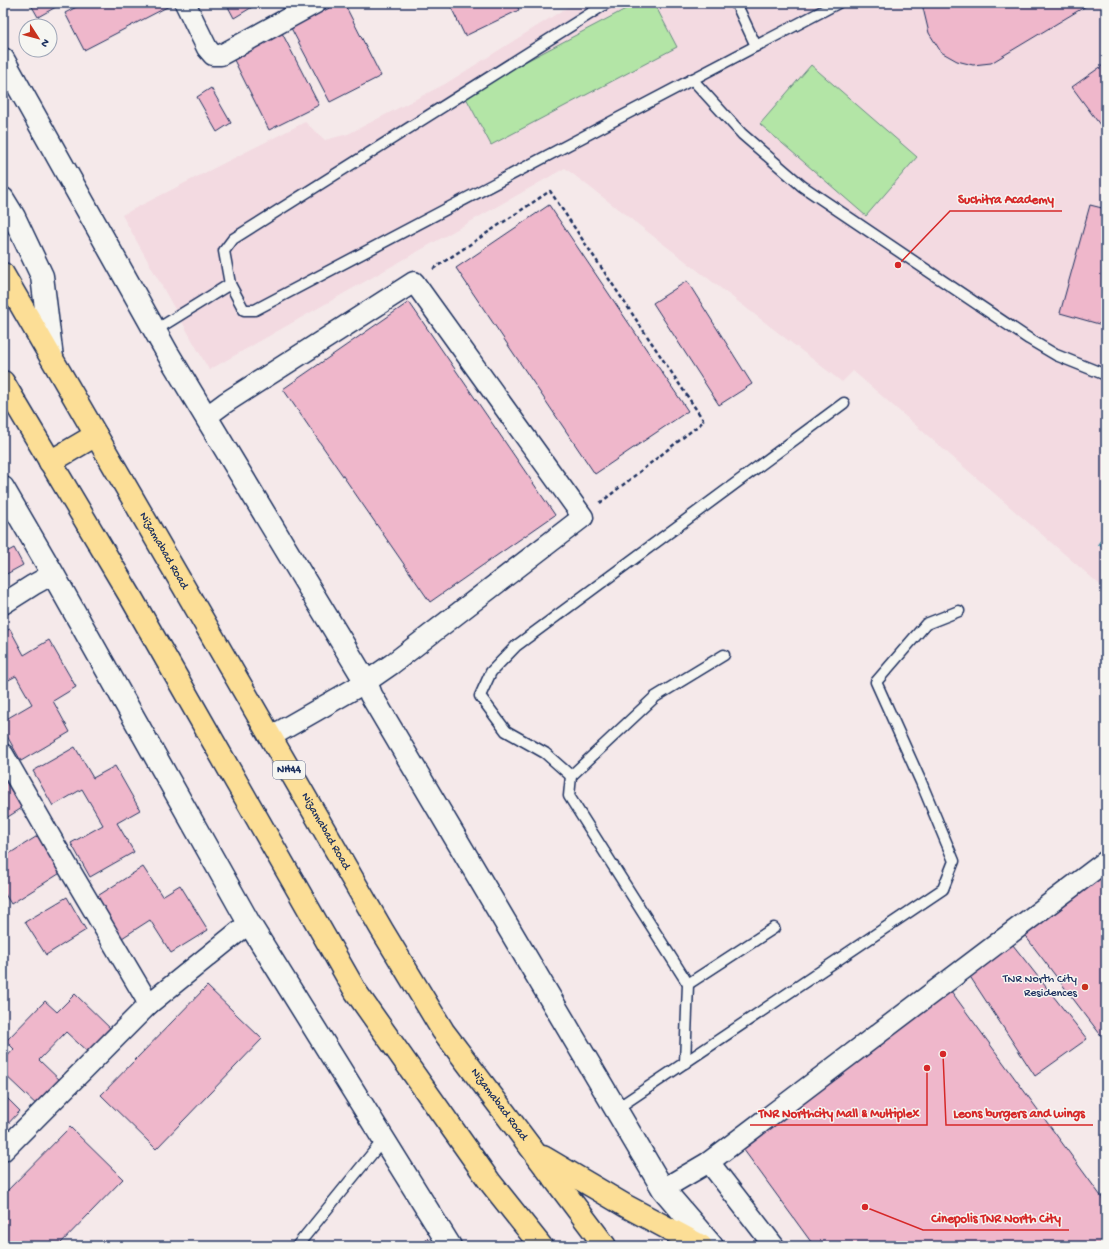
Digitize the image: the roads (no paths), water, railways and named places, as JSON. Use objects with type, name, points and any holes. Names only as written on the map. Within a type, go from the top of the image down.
[{"type":"highway","name":"Nizamabad Road","points":[[3,274],[270,737],[443,1031],[604,1246]]},
{"type":"highway","points":[[3,382],[143,620],[356,992],[490,1182],[541,1246]]},
{"type":"highway","points":[[50,462],[96,435]]},
{"type":"highway","points":[[533,1152],[626,1206],[701,1246]]},
{"type":"main road","points":[[3,58],[154,331],[366,682],[371,695],[663,1189],[712,1246]]},
{"type":"main road","points":[[3,199],[14,217],[42,276],[52,358]]},
{"type":"main road","points":[[3,488],[249,923],[450,1246]]},
{"type":"street","points":[[185,3],[206,48],[213,55],[221,55],[316,3]]},
{"type":"street","points":[[206,417],[414,282],[582,517],[366,682],[270,737]]},
{"type":"street","points":[[3,604],[53,574]]},
{"type":"street","points":[[3,754],[149,1004]]},
{"type":"street","points":[[663,1189],[709,1162],[1106,861]]},
{"type":"street","points":[[3,1151],[149,1004],[249,923]]},
{"type":"street","points":[[709,1162],[774,1246]]},
{"type":"lane","points":[[606,3],[233,239],[224,251],[230,284],[244,310],[255,310],[838,3]]},
{"type":"lane","points":[[736,3],[756,46]]},
{"type":"lane","points":[[692,79],[742,134],[802,186],[1029,339],[1056,355],[1106,375]]},
{"type":"lane","points":[[154,331],[230,284]]},
{"type":"lane","points":[[571,776],[545,753],[506,731],[480,696],[491,672],[516,646],[844,403]]},
{"type":"lane","points":[[616,1109],[943,888],[954,861],[921,782],[876,682],[926,624],[959,611]]},
{"type":"lane","points":[[685,1062],[688,984],[569,796],[571,776],[655,697],[724,655]]},
{"type":"lane","points":[[688,984],[774,928]]},
{"type":"lane","points":[[297,1246],[384,1139]]},
{"type":"water","points":[[1106,533],[1106,550],[1098,544]]},
{"type":"place","name":"Suchitra Academy","points":[[898,265]]},
{"type":"place","name":"TNR North City Residences","points":[[1085,987]]},
{"type":"place","name":"Leons burgers and wings","points":[[943,1054]]},
{"type":"place","name":"TNR Northcity Mall & Multiplex","points":[[927,1068]]},
{"type":"place","name":"Cinepolis TNR North City","points":[[865,1207]]}]
